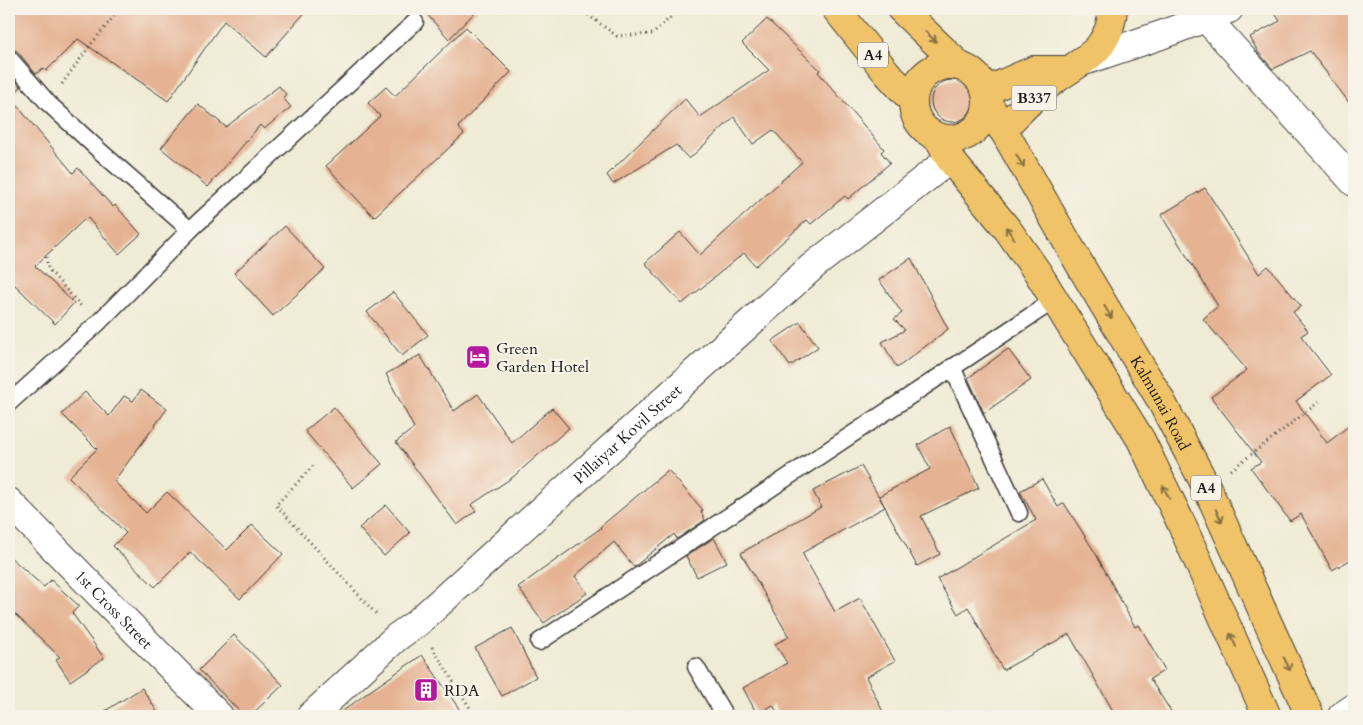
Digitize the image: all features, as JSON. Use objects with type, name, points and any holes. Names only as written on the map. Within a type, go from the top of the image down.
[{"type":"main road","name":"A4","points":[[836,9],[887,73],[912,100]]},
{"type":"main road","points":[[901,9],[960,66]]},
{"type":"main road","name":"B337","points":[[1002,129],[1046,87],[1100,47],[1110,29],[1113,9]]},
{"type":"main road","points":[[949,64],[960,66],[971,71],[980,79],[987,97],[986,115],[980,125],[971,133],[961,138],[949,140],[944,148],[918,123],[912,100],[920,79],[928,72],[938,66],[949,64]]},
{"type":"main road","name":"B337","points":[[987,97],[1034,70],[1076,65]]},
{"type":"main road","name":"Kalmunai Road","points":[[987,97],[1002,129],[1082,270],[1159,397],[1206,488],[1310,716]]},
{"type":"main road","name":"A4","points":[[944,148],[1008,230],[1056,299],[1140,440],[1180,523],[1267,716]]},
{"type":"street","points":[[1076,65],[1217,13],[1354,182]]},
{"type":"street","name":"Pillaiyar Kovil Street","points":[[311,716],[944,148]]},
{"type":"street","name":"1st Cross Street","points":[[9,502],[219,716]]},
{"type":"street","points":[[1342,716],[1354,708]]},
{"type":"lane","points":[[9,403],[97,324],[190,230],[415,22]]},
{"type":"lane","points":[[9,58],[48,103],[190,230]]},
{"type":"lane","points":[[539,642],[1056,299]]},
{"type":"lane","points":[[952,367],[1019,513]]},
{"type":"lane","points":[[696,667],[726,716]]},
{"type":"path","points":[[48,103],[92,43],[120,9]]},
{"type":"path","points":[[580,9],[617,36],[653,34],[679,9]]},
{"type":"path","points":[[46,257],[48,269],[97,324]]},
{"type":"path","points":[[1206,488],[1319,402]]},
{"type":"path","points":[[313,466],[276,505],[407,630],[475,716]]},
{"type":"building","points":[[9,9],[308,9],[266,57],[224,21],[168,101],[78,39],[46,71],[43,68],[36,74],[17,51],[9,48]]},
{"type":"building","points":[[422,9],[478,9],[449,39]]},
{"type":"building","points":[[1272,9],[1354,9],[1354,109],[1310,51],[1273,69],[1258,52],[1250,37],[1280,21]]},
{"type":"building","points":[[767,19],[820,70],[818,72],[884,149],[881,152],[890,163],[848,199],[845,196],[811,224],[807,220],[756,266],[744,253],[682,304],[645,263],[680,232],[700,255],[802,162],[773,130],[753,144],[734,117],[689,159],[676,145],[613,184],[607,175],[685,99],[700,117],[769,70],[742,43]]},
{"type":"building","points":[[466,27],[511,72],[458,127],[464,134],[374,217],[326,166],[380,116],[368,103],[386,87],[395,96]]},
{"type":"building","points":[[9,73],[21,87],[10,97],[73,173],[78,168],[113,207],[115,205],[141,234],[119,254],[87,217],[35,266],[74,303],[55,324],[14,284],[9,290]]},
{"type":"building","points":[[952,80],[967,86],[973,101],[967,116],[952,122],[937,116],[931,101],[937,86]]},
{"type":"building","points":[[279,86],[286,94],[283,98],[291,107],[264,129],[260,125],[208,187],[161,148],[198,104],[226,127]]},
{"type":"building","points":[[1205,188],[1259,274],[1268,266],[1301,306],[1293,312],[1308,331],[1301,336],[1331,375],[1296,401],[1327,443],[1354,422],[1354,558],[1332,570],[1301,514],[1290,521],[1251,468],[1261,462],[1211,397],[1247,370],[1203,319],[1218,306],[1161,215]]},
{"type":"building","points":[[285,226],[325,269],[273,316],[234,273]]},
{"type":"building","points":[[911,258],[948,329],[897,368],[882,342],[905,330],[894,319],[902,313],[879,280]]},
{"type":"building","points":[[393,292],[428,335],[402,356],[367,312]]},
{"type":"building","points":[[800,322],[818,347],[790,366],[772,341]]},
{"type":"building","points":[[1008,349],[1031,380],[984,413],[968,378]]},
{"type":"building","points":[[420,355],[454,411],[478,394],[512,443],[552,408],[569,428],[513,477],[471,505],[476,511],[457,525],[396,442],[414,428],[386,374]]},
{"type":"building","points":[[141,390],[167,409],[114,481],[146,513],[167,492],[227,550],[252,525],[283,554],[240,599],[190,552],[155,587],[113,546],[126,533],[69,477],[97,449],[62,414],[85,392],[109,416],[124,396],[133,401]]},
{"type":"building","points":[[334,407],[382,464],[353,488],[305,431]]},
{"type":"building","points":[[950,426],[979,488],[921,516],[940,554],[917,566],[879,496],[930,469],[918,445]]},
{"type":"building","points":[[861,466],[885,507],[802,553],[835,612],[860,598],[895,661],[866,677],[885,716],[779,716],[773,705],[757,714],[743,688],[787,663],[775,644],[789,637],[741,553],[821,507],[813,491]]},
{"type":"building","points":[[668,470],[703,510],[701,512],[705,520],[677,539],[674,534],[634,567],[614,542],[575,576],[587,593],[544,623],[518,587],[601,528]]},
{"type":"building","points":[[1042,479],[1058,507],[1064,503],[1096,554],[1135,627],[1139,625],[1165,670],[1150,679],[1174,716],[1116,716],[1069,634],[1003,670],[968,607],[958,614],[937,579],[1036,520],[1020,491]]},
{"type":"building","points":[[386,505],[410,533],[384,556],[359,528]]},
{"type":"building","points":[[714,538],[727,562],[697,577],[686,556]]},
{"type":"building","points":[[9,556],[44,587],[51,580],[79,606],[72,613],[104,658],[70,681],[56,660],[60,657],[16,615],[9,615]]},
{"type":"building","points":[[512,628],[536,677],[502,696],[475,648]]},
{"type":"building","points":[[234,635],[283,685],[250,716],[244,716],[199,670]]},
{"type":"building","points":[[422,655],[464,716],[336,716],[370,691]]},
{"type":"building","points":[[142,688],[160,716],[97,716]]},
{"type":"place","name":"Green Garden Hotel","points":[[478,357]]},
{"type":"place","name":"RDA","points":[[426,690]]}]
